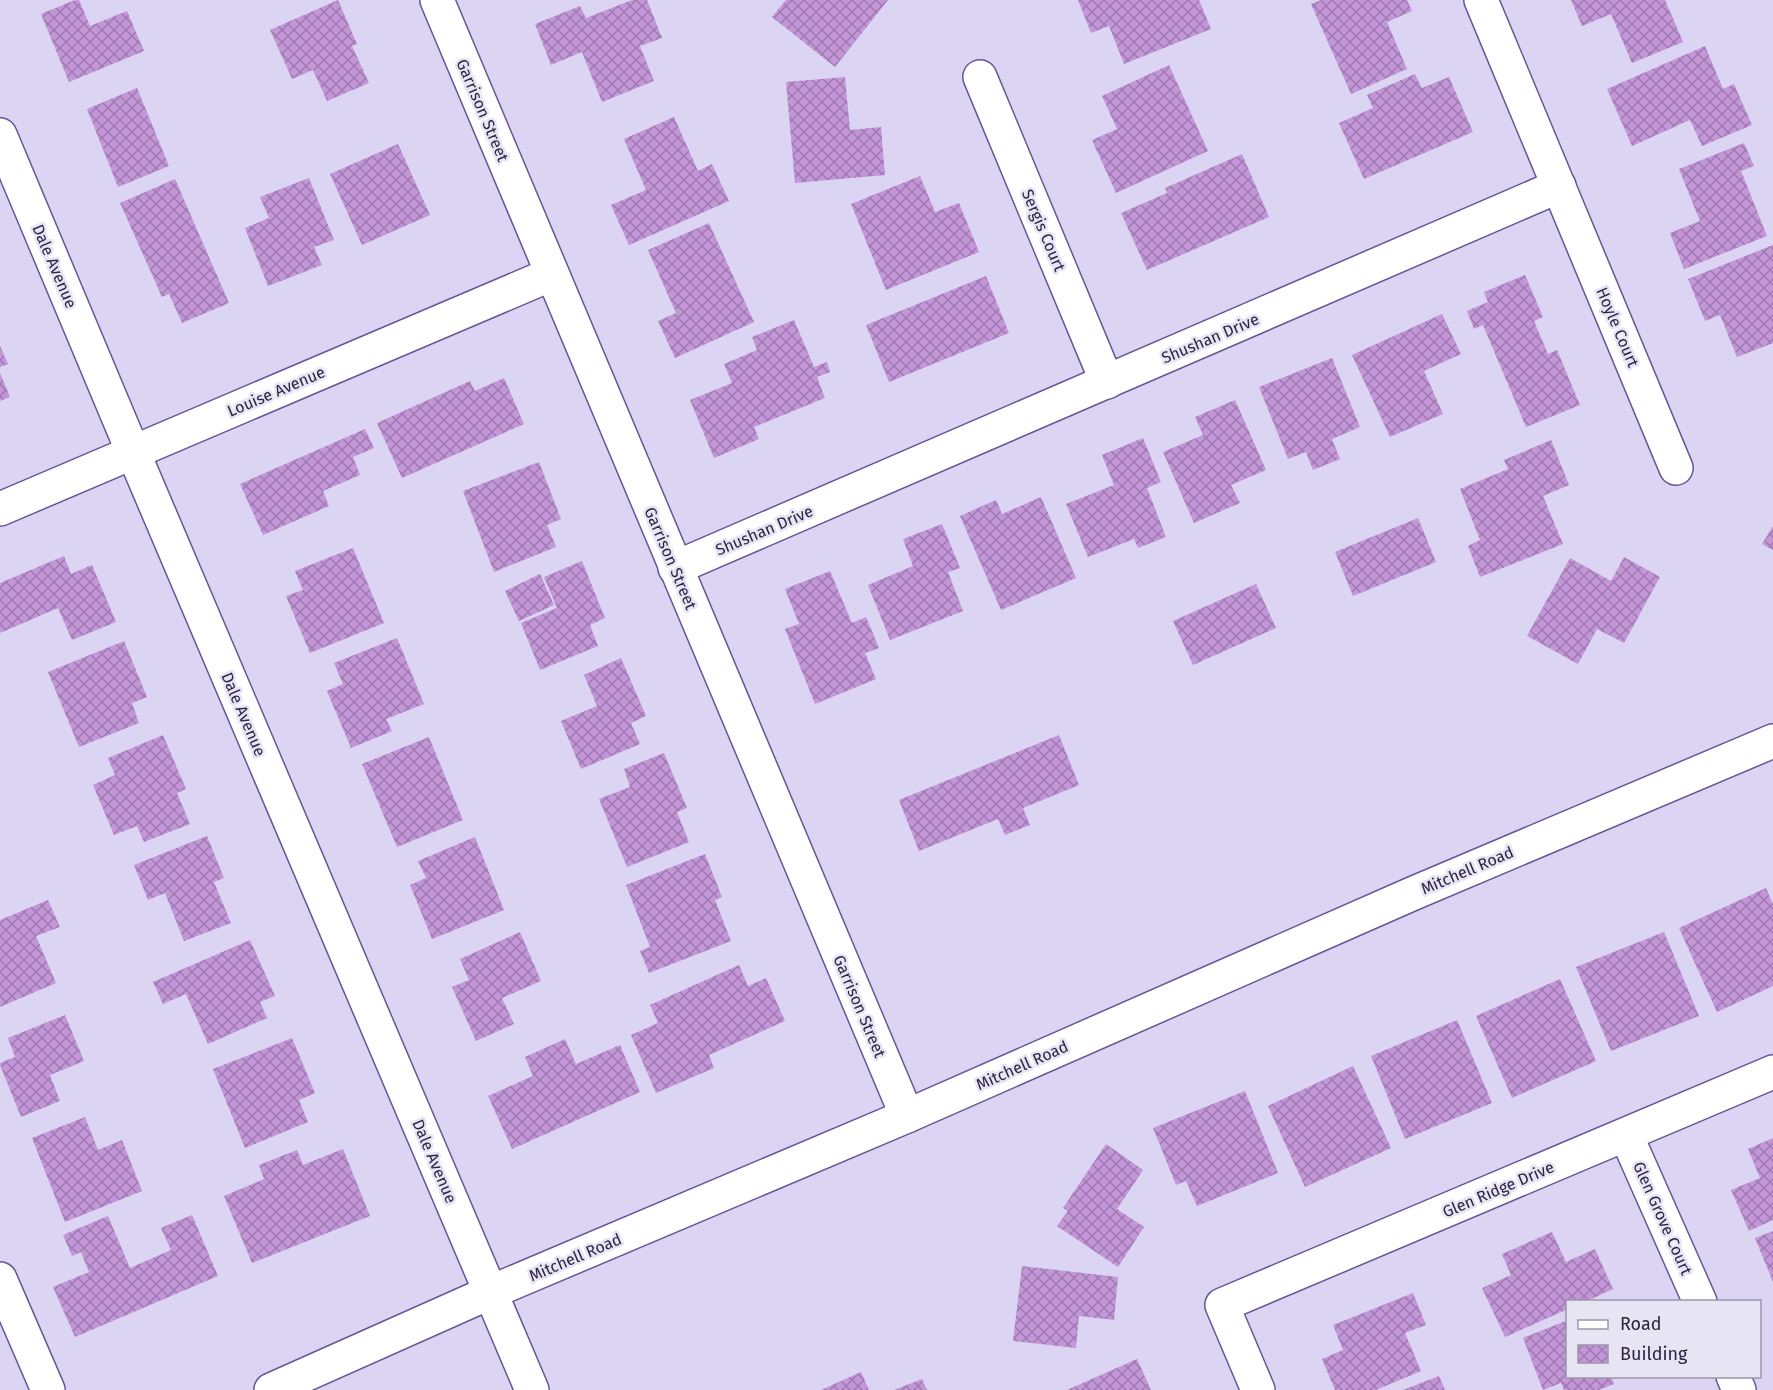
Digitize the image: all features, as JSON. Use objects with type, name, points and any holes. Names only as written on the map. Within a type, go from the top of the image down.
[{"type":"street","name":"Garrison Street","points":[[437,0],[907,1116]]},
{"type":"street","points":[[1481,0],[1559,186]]},
{"type":"street","name":"Sergis Court","points":[[980,77],[1107,382]]},
{"type":"street","name":"Dale Avenue","points":[[0,135],[532,1390]]},
{"type":"street","name":"Shushan Drive","points":[[675,568],[1559,186]]},
{"type":"street","name":"Hoyle Court","points":[[1559,186],[1677,468]]},
{"type":"street","name":"Louise Avenue","points":[[0,509],[552,274]]},
{"type":"street","name":"Mitchell Road","points":[[271,1390],[491,1293],[907,1116],[1414,893],[1773,741]]},
{"type":"street","name":"Glen Ridge Drive","points":[[1258,1390],[1222,1305],[1773,1072]]},
{"type":"street","name":"Glen Grove Court","points":[[1626,1135],[1699,1300]]},
{"type":"street","points":[[0,1279],[48,1390]]},
{"type":"building","points":[[79,0],[90,26],[127,11],[144,51],[69,82],[41,14]]},
{"type":"building","points":[[338,0],[357,44],[352,46],[369,83],[327,101],[313,70],[292,79],[270,30]]},
{"type":"building","points":[[632,0],[647,0],[662,38],[640,46],[654,81],[602,102],[582,52],[551,65],[535,24],[580,6],[586,18]]},
{"type":"building","points":[[786,0],[888,0],[835,67],[772,17]]},
{"type":"building","points":[[1078,0],[1199,0],[1211,29],[1124,64],[1109,26],[1091,33]]},
{"type":"building","points":[[1321,0],[1407,0],[1412,11],[1387,22],[1407,69],[1351,94],[1311,4]]},
{"type":"building","points":[[1571,0],[1665,0],[1683,42],[1632,63],[1611,14],[1582,26]]},
{"type":"building","points":[[1705,46],[1723,89],[1734,84],[1752,125],[1702,146],[1690,120],[1632,146],[1607,89]]},
{"type":"building","points":[[1169,65],[1208,151],[1116,193],[1092,140],[1117,129],[1102,96]]},
{"type":"building","points":[[1415,74],[1422,88],[1449,77],[1473,132],[1364,179],[1339,123],[1373,108],[1367,95]]},
{"type":"building","points":[[845,77],[850,130],[881,127],[885,175],[795,183],[786,82]]},
{"type":"building","points":[[137,88],[169,166],[118,187],[87,109]]},
{"type":"building","points":[[674,117],[698,171],[712,164],[729,201],[629,245],[611,205],[646,190],[624,139]]},
{"type":"building","points":[[1744,143],[1754,166],[1741,171],[1767,236],[1684,269],[1670,233],[1700,221],[1679,169]]},
{"type":"building","points":[[398,144],[430,215],[362,245],[330,174]]},
{"type":"building","points":[[1242,154],[1269,217],[1147,270],[1121,213],[1167,193],[1165,188]]},
{"type":"building","points":[[920,176],[935,212],[959,203],[979,252],[886,290],[851,204]]},
{"type":"building","points":[[309,178],[334,240],[314,247],[322,265],[268,286],[245,228],[269,218],[260,197]]},
{"type":"building","points":[[175,179],[229,303],[182,323],[169,294],[162,297],[120,203]]},
{"type":"building","points":[[709,223],[754,322],[675,358],[658,321],[676,313],[648,250]]},
{"type":"building","points":[[1773,245],[1773,343],[1737,357],[1720,315],[1705,321],[1688,279]]},
{"type":"building","points":[[1525,275],[1543,317],[1534,321],[1548,354],[1557,350],[1580,405],[1526,427],[1483,325],[1474,329],[1467,311],[1488,302],[1484,292]]},
{"type":"building","points":[[986,276],[1009,333],[889,382],[866,325]]},
{"type":"building","points":[[1442,314],[1461,354],[1424,371],[1443,414],[1390,437],[1352,355]]},
{"type":"building","points":[[794,320],[814,367],[827,362],[830,372],[817,377],[825,398],[754,427],[759,439],[714,458],[690,400],[732,383],[724,364],[757,350],[752,337]]},
{"type":"building","points":[[0,346],[8,364],[0,367]]},
{"type":"building","points":[[1332,358],[1360,427],[1332,439],[1340,459],[1313,470],[1306,452],[1288,459],[1259,387]]},
{"type":"building","points":[[0,373],[10,397],[0,401]]},
{"type":"building","points":[[504,378],[524,424],[402,478],[377,423],[470,381],[475,391]]},
{"type":"building","points":[[1235,400],[1266,470],[1231,485],[1240,503],[1194,523],[1163,452],[1203,435],[1195,417]]},
{"type":"building","points":[[365,429],[374,448],[353,457],[360,475],[323,491],[329,506],[263,535],[240,484]]},
{"type":"building","points":[[1143,438],[1161,482],[1147,488],[1166,537],[1138,548],[1134,539],[1088,557],[1066,504],[1114,485],[1102,455]]},
{"type":"building","points":[[1551,440],[1569,485],[1543,496],[1563,544],[1480,577],[1468,546],[1480,540],[1460,489],[1508,469],[1504,460]]},
{"type":"building","points":[[539,462],[561,519],[547,525],[556,547],[494,572],[463,491]]},
{"type":"building","points":[[1041,497],[1076,578],[1001,610],[960,516],[996,500],[1002,514]]},
{"type":"building","points":[[1418,518],[1436,562],[1353,596],[1335,552]]},
{"type":"building","points":[[942,524],[960,568],[948,572],[963,611],[890,640],[868,585],[913,566],[903,539]]},
{"type":"building","points":[[1773,526],[1773,550],[1762,544]]},
{"type":"building","points":[[353,548],[384,623],[310,653],[286,596],[303,590],[295,571]]},
{"type":"building","points":[[64,556],[71,574],[92,565],[116,622],[72,640],[58,608],[0,633],[0,583]]},
{"type":"building","points":[[1624,557],[1660,577],[1624,643],[1597,629],[1578,664],[1527,636],[1570,558],[1611,581]]},
{"type":"building","points":[[582,561],[605,618],[590,625],[598,646],[540,670],[521,623],[557,608],[544,577]]},
{"type":"building","points":[[830,571],[852,623],[866,617],[879,648],[865,653],[876,679],[815,704],[785,629],[799,624],[785,589]]},
{"type":"building","points":[[540,574],[554,605],[519,621],[505,591]]},
{"type":"building","points":[[1256,584],[1276,628],[1193,665],[1173,621]]},
{"type":"building","points":[[397,638],[424,704],[386,719],[392,731],[351,748],[327,691],[343,684],[334,663]]},
{"type":"building","points":[[124,641],[147,697],[132,703],[139,723],[79,747],[48,672]]},
{"type":"building","points":[[621,658],[646,716],[631,723],[640,744],[581,769],[561,721],[597,706],[584,675]]},
{"type":"building","points":[[163,735],[186,789],[177,793],[190,824],[144,842],[137,826],[114,835],[93,785],[115,775],[108,758]]},
{"type":"building","points":[[1059,735],[1079,785],[1023,808],[1030,825],[1005,835],[998,819],[919,851],[899,800]]},
{"type":"building","points":[[429,737],[463,820],[397,847],[362,764]]},
{"type":"building","points":[[664,753],[687,808],[677,812],[689,842],[627,867],[599,799],[630,787],[624,769]]},
{"type":"building","points":[[207,836],[224,878],[214,882],[231,923],[184,941],[165,893],[148,900],[134,865]]},
{"type":"building","points":[[475,837],[504,910],[432,939],[410,885],[426,878],[418,861]]},
{"type":"building","points":[[705,854],[722,897],[715,900],[731,941],[649,973],[640,951],[650,947],[626,885]]},
{"type":"building","points":[[1766,888],[1773,904],[1773,986],[1717,1012],[1679,928]]},
{"type":"building","points":[[48,900],[60,927],[36,936],[56,983],[0,1007],[0,920]]},
{"type":"building","points":[[520,932],[541,981],[502,998],[514,1024],[476,1041],[452,987],[469,980],[460,959]]},
{"type":"building","points":[[1664,932],[1699,1016],[1611,1051],[1576,967]]},
{"type":"building","points":[[250,940],[275,996],[260,1002],[267,1018],[208,1044],[186,994],[163,1004],[153,982]]},
{"type":"building","points":[[739,965],[748,986],[766,978],[785,1021],[709,1055],[714,1068],[656,1093],[631,1035],[658,1023],[650,1005]]},
{"type":"building","points":[[1560,979],[1596,1061],[1512,1098],[1476,1016]]},
{"type":"building","points":[[65,1015],[84,1061],[50,1075],[60,1101],[21,1117],[0,1065],[15,1057],[8,1038]]},
{"type":"building","points":[[1457,1020],[1492,1103],[1405,1139],[1371,1056]]},
{"type":"building","points":[[292,1038],[315,1093],[299,1100],[308,1122],[245,1148],[213,1069]]},
{"type":"building","points":[[565,1039],[576,1064],[620,1045],[640,1092],[512,1149],[488,1096],[533,1076],[525,1057]]},
{"type":"building","points":[[1353,1066],[1391,1148],[1305,1187],[1268,1106]]},
{"type":"building","points":[[1245,1091],[1278,1173],[1197,1206],[1186,1181],[1176,1185],[1153,1128]]},
{"type":"building","points":[[85,1117],[98,1150],[122,1140],[142,1191],[65,1222],[32,1138]]},
{"type":"building","points":[[1773,1138],[1773,1220],[1749,1231],[1731,1190],[1760,1178],[1748,1149]]},
{"type":"building","points":[[1106,1144],[1143,1170],[1117,1209],[1144,1227],[1118,1267],[1057,1226],[1068,1211],[1063,1208]]},
{"type":"building","points":[[343,1149],[370,1216],[252,1263],[224,1196],[264,1179],[259,1165],[297,1150],[303,1165]]},
{"type":"building","points":[[192,1215],[218,1276],[75,1337],[53,1287],[89,1272],[81,1252],[72,1256],[63,1235],[108,1216],[130,1268],[171,1250],[161,1228]]},
{"type":"building","points":[[1773,1231],[1773,1282],[1755,1238]]},
{"type":"building","points":[[1552,1232],[1566,1262],[1595,1249],[1613,1289],[1589,1300],[1566,1300],[1566,1310],[1505,1337],[1482,1288],[1511,1275],[1502,1254]]},
{"type":"building","points":[[1022,1266],[1118,1277],[1114,1320],[1079,1316],[1076,1348],[1013,1341]]},
{"type":"building","points":[[1413,1293],[1426,1325],[1405,1333],[1421,1371],[1376,1390],[1335,1390],[1322,1359],[1343,1350],[1333,1325]]},
{"type":"building","points":[[1566,1321],[1566,1378],[1612,1378],[1614,1384],[1599,1390],[1564,1390],[1561,1383],[1543,1390],[1523,1338]]},
{"type":"building","points":[[1137,1359],[1151,1390],[1067,1390]]},
{"type":"building","points":[[861,1372],[869,1390],[821,1390]]},
{"type":"building","points":[[1439,1376],[1445,1390],[1403,1390]]},
{"type":"building","points":[[922,1379],[927,1390],[894,1390]]}]
